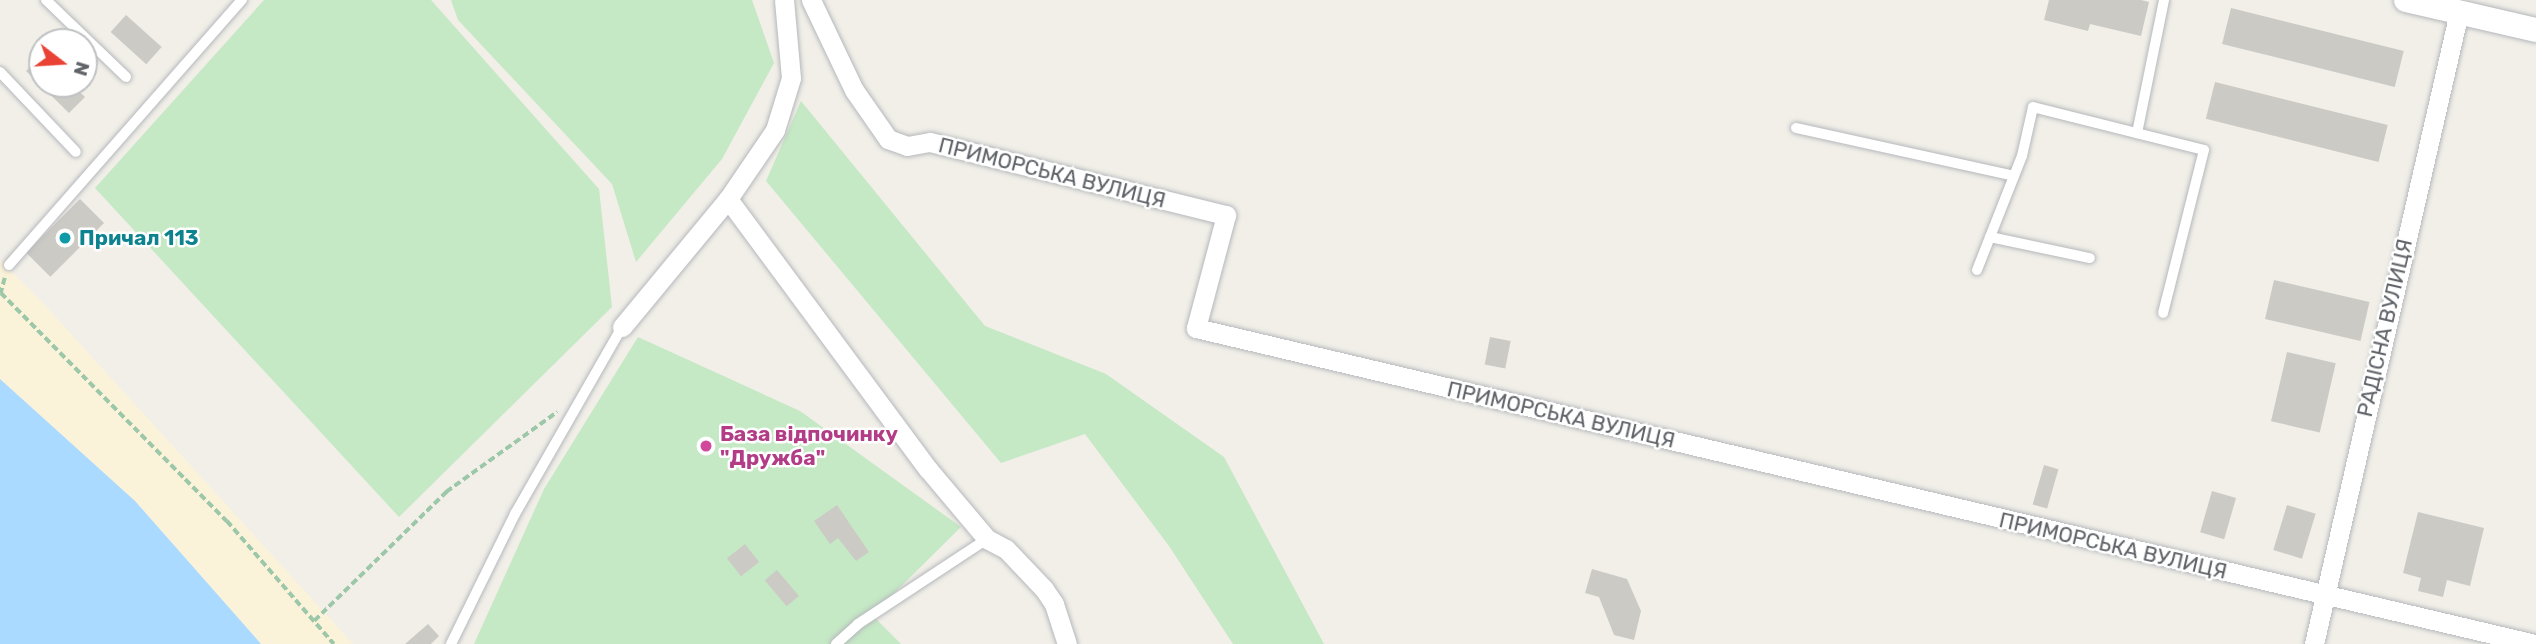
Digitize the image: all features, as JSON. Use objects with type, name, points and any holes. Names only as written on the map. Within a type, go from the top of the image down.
[{"type":"street","points":[[622,327],[728,199],[775,130],[784,108],[791,51],[784,0]]},
{"type":"street","name":"ПРИМОРСЬКА ВУЛИЦЯ","points":[[811,0],[854,90],[888,139],[907,146],[930,142],[1226,215],[1196,328],[2322,596],[2535,644]]},
{"type":"street","points":[[2406,0],[2536,30]]},
{"type":"street","name":"РАДІСНА ВУЛИЦЯ","points":[[2314,644],[2322,596],[2459,12]]},
{"type":"street","points":[[728,199],[928,469],[987,538],[1006,549],[1044,589],[1054,604],[1067,644]]},
{"type":"lane","points":[[46,0],[126,77]]},
{"type":"lane","points":[[9,265],[242,0]]},
{"type":"lane","points":[[2137,133],[2164,0]]},
{"type":"lane","points":[[1,74],[76,152]]},
{"type":"lane","points":[[1977,270],[2014,176],[2033,107],[2204,150],[2163,313]]},
{"type":"lane","points":[[1796,128],[2014,176]]},
{"type":"lane","points":[[1990,237],[2090,258]]},
{"type":"lane","points":[[452,644],[515,514],[622,327]]},
{"type":"lane","points":[[836,644],[858,624],[987,538]]},
{"type":"path","points":[[9,265],[1,293],[227,521],[334,644]]},
{"type":"path","points":[[314,622],[446,492],[538,422],[580,400]]},
{"type":"green space","points":[[264,0],[431,0],[599,189],[612,307],[399,517],[95,188]]},
{"type":"green space","points":[[451,0],[752,0],[774,63],[722,159],[636,262],[612,184],[458,20]]},
{"type":"green space","points":[[801,101],[985,326],[1106,374],[1224,457],[1324,644],[1233,644],[1169,546],[1085,434],[1001,463],[766,181]]},
{"type":"green space","points":[[638,337],[800,411],[961,527],[872,615],[901,644],[474,644],[544,489]]},
{"type":"sand","points":[[0,260],[40,300],[353,644],[261,644],[135,501],[0,379]]},
{"type":"water","points":[[0,379],[135,501],[261,644],[0,644]]},
{"type":"building","points":[[2049,0],[2149,2],[2141,36],[2090,24],[2088,31],[2044,20]]},
{"type":"building","points":[[2231,8],[2404,51],[2395,87],[2222,44]]},
{"type":"building","points":[[126,15],[162,47],[146,64],[111,32]]},
{"type":"building","points":[[2215,82],[2388,125],[2379,162],[2206,119]]},
{"type":"building","points":[[54,98],[84,98],[69,113]]},
{"type":"building","name":"Причал 113","points":[[80,199],[104,223],[50,277],[26,253]]},
{"type":"building","points":[[2274,280],[2369,302],[2360,341],[2265,319]]},
{"type":"building","points":[[1490,337],[1511,341],[1505,368],[1485,364]]},
{"type":"building","points":[[2287,352],[2336,363],[2320,432],[2271,421]]},
{"type":"building","points":[[2044,465],[2058,469],[2047,509],[2033,504]]},
{"type":"building","points":[[2212,491],[2236,498],[2224,539],[2200,532]]},
{"type":"building","points":[[837,505],[869,552],[856,561],[838,538],[830,544],[814,521]]},
{"type":"building","points":[[2287,505],[2316,514],[2302,559],[2273,550]]},
{"type":"building","points":[[2418,512],[2484,528],[2470,586],[2447,580],[2443,597],[2418,591],[2421,578],[2403,573]]},
{"type":"building","points":[[745,544],[759,562],[741,576],[727,558]]},
{"type":"building","points":[[1592,569],[1627,579],[1641,611],[1634,640],[1614,635],[1599,597],[1585,593]]},
{"type":"building","points":[[777,570],[799,596],[787,606],[765,580]]},
{"type":"building","points":[[428,624],[439,636],[431,644],[405,644]]},
{"type":"place","name":"Причал 113","points":[[65,238]]},
{"type":"place","name":"База відпочинку \"Дружба\"","points":[[706,446]]}]
